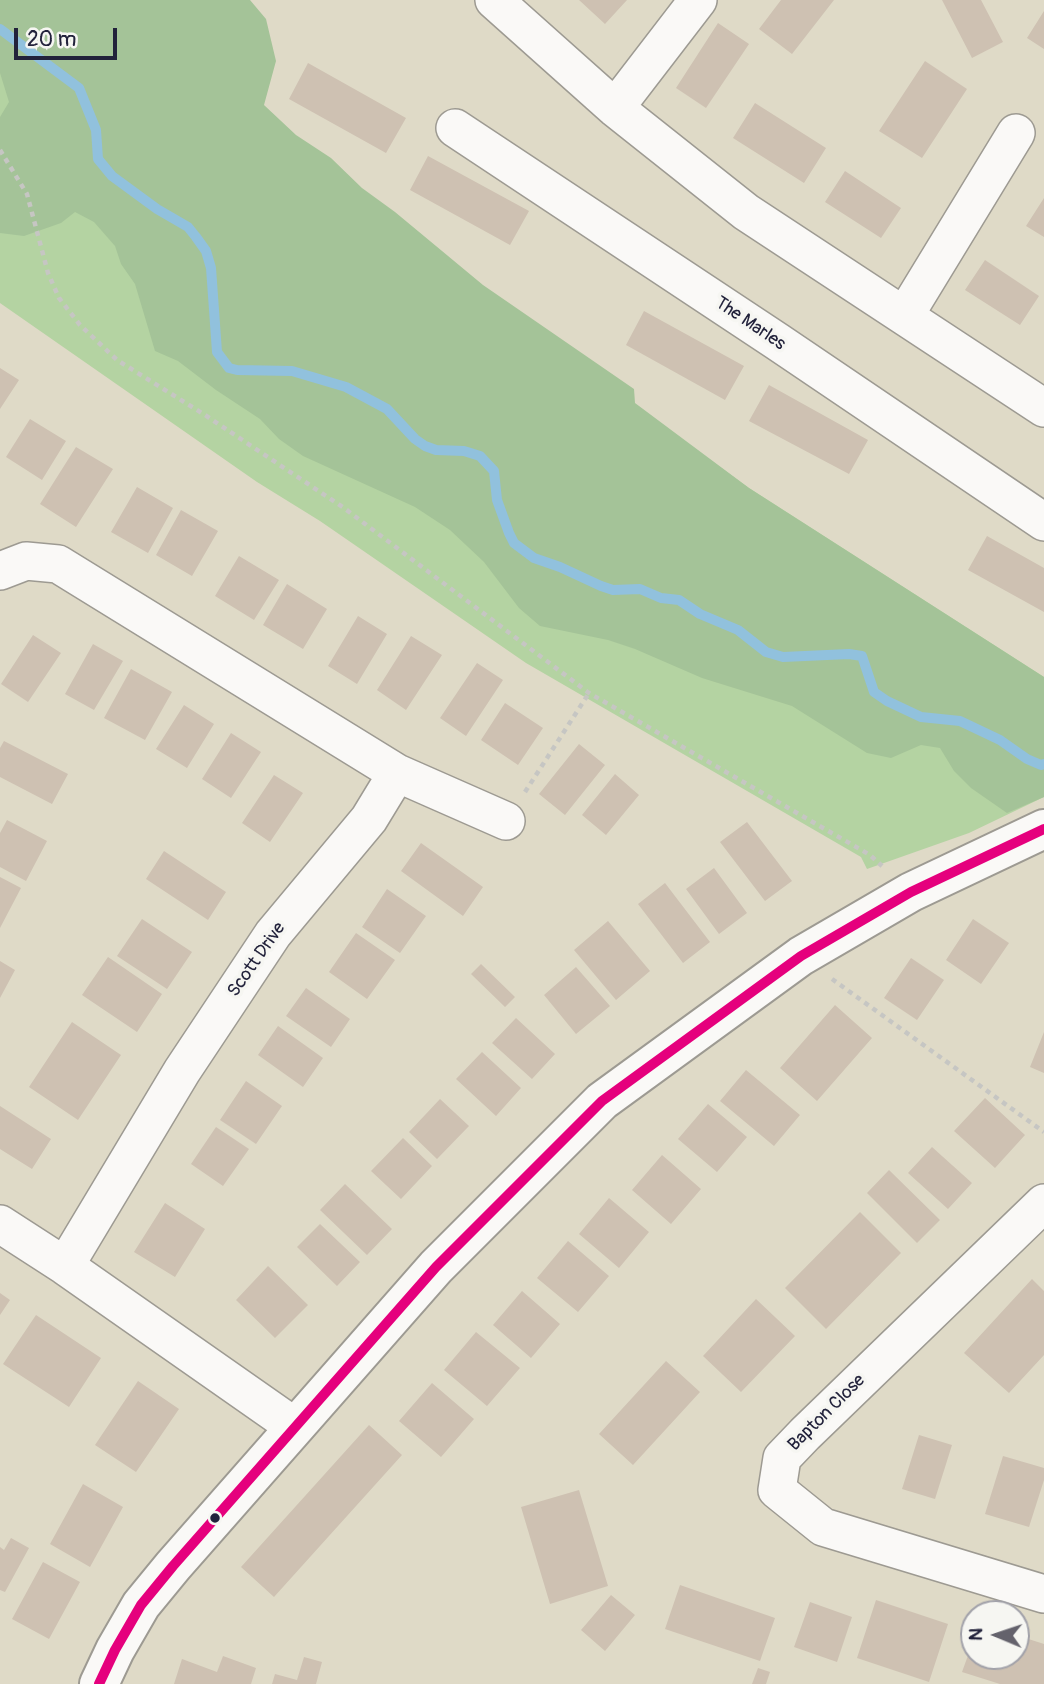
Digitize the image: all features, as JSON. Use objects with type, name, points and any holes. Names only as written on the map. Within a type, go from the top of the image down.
[{"type":"street","points":[[494,0],[615,108],[746,212],[1044,408]]},
{"type":"street","points":[[615,108],[698,0]]},
{"type":"street","name":"The Marles","points":[[455,128],[1044,522]]},
{"type":"street","points":[[905,315],[1016,134]]},
{"type":"street","points":[[0,570],[26,561],[58,564],[397,773],[506,821]]},
{"type":"street","name":"Scott Drive","points":[[65,1266],[182,1071],[273,934],[369,819],[397,773]]},
{"type":"street","points":[[99,1684],[115,1650],[142,1605],[173,1566],[436,1267],[602,1101],[800,956],[911,892],[1044,830]]},
{"type":"street","name":"Bapton Close","points":[[1044,1203],[782,1458],[777,1490],[823,1527],[1044,1594]]},
{"type":"street","points":[[0,1224],[65,1266],[295,1427]]},
{"type":"path","points":[[0,150],[27,194],[48,273],[58,298],[80,325],[117,360],[344,508],[589,693],[870,855],[911,892]]},
{"type":"path","points":[[506,821],[589,693]]},
{"type":"path","points":[[800,956],[1044,1132]]},
{"type":"green space","points":[[0,0],[246,123],[749,488],[1044,677],[1044,797],[969,833],[867,869],[861,857],[526,663],[320,521],[257,482],[0,303]]},
{"type":"green space","points":[[0,0],[250,0],[266,19],[276,61],[264,105],[296,135],[331,158],[362,188],[483,285],[634,389],[635,403],[749,488],[1044,677],[1044,797],[1007,813],[971,788],[954,771],[940,748],[921,745],[891,758],[867,753],[792,706],[702,678],[608,640],[540,626],[519,608],[484,562],[450,530],[415,507],[303,456],[279,439],[260,419],[178,361],[155,351],[135,284],[121,264],[115,246],[94,222],[75,212],[61,223],[24,236],[0,233],[0,117],[9,102],[0,73]]},
{"type":"building","points":[[579,0],[627,0],[605,24]]},
{"type":"building","points":[[781,0],[834,0],[792,54],[759,29]]},
{"type":"building","points":[[942,0],[981,0],[1003,42],[972,58]]},
{"type":"building","points":[[1044,11],[1044,49],[1027,38]]},
{"type":"building","points":[[718,23],[749,44],[706,108],[676,88]]},
{"type":"building","points":[[925,61],[967,89],[922,158],[879,131]]},
{"type":"building","points":[[308,63],[406,118],[386,153],[289,99]]},
{"type":"building","points":[[755,103],[826,148],[804,183],[733,138]]},
{"type":"building","points":[[428,156],[529,211],[510,245],[410,190]]},
{"type":"building","points":[[845,171],[901,208],[881,238],[825,202]]},
{"type":"building","points":[[1044,198],[1044,237],[1026,226]]},
{"type":"building","points":[[985,260],[1039,296],[1020,325],[965,290]]},
{"type":"building","points":[[644,311],[744,366],[725,400],[626,345]]},
{"type":"building","points":[[0,368],[19,380],[0,409]]},
{"type":"building","points":[[769,385],[868,440],[849,474],[749,421]]},
{"type":"building","points":[[30,419],[66,441],[42,480],[6,457]]},
{"type":"building","points":[[76,447],[113,469],[76,527],[40,504]]},
{"type":"building","points":[[137,487],[173,508],[148,553],[111,532]]},
{"type":"building","points":[[181,510],[218,531],[192,576],[156,555]]},
{"type":"building","points":[[987,536],[1044,568],[1044,612],[968,570]]},
{"type":"building","points":[[239,556],[279,580],[254,620],[215,596]]},
{"type":"building","points":[[287,584],[327,609],[303,649],[263,625]]},
{"type":"building","points":[[358,616],[387,634],[357,684],[328,666]]},
{"type":"building","points":[[33,635],[61,653],[28,702],[1,684]]},
{"type":"building","points":[[411,636],[442,655],[406,710],[377,690]]},
{"type":"building","points":[[93,644],[123,661],[94,710],[65,694]]},
{"type":"building","points":[[477,663],[503,680],[466,736],[440,718]]},
{"type":"building","points":[[131,669],[172,692],[145,740],[104,718]]},
{"type":"building","points":[[505,703],[543,728],[518,765],[481,740]]},
{"type":"building","points":[[184,705],[214,724],[187,768],[156,749]]},
{"type":"building","points":[[231,733],[261,752],[231,798],[202,779]]},
{"type":"building","points":[[4,741],[68,774],[52,804],[0,777],[0,748]]},
{"type":"building","points":[[579,744],[605,765],[565,815],[539,794]]},
{"type":"building","points":[[615,774],[639,795],[606,835],[582,815]]},
{"type":"building","points":[[274,775],[303,793],[270,842],[242,823]]},
{"type":"building","points":[[7,820],[47,841],[26,881],[0,867],[0,833]]},
{"type":"building","points":[[747,822],[792,881],[765,901],[720,842]]},
{"type":"building","points":[[421,843],[483,887],[463,916],[401,871]]},
{"type":"building","points":[[164,851],[226,892],[208,920],[146,879]]},
{"type":"building","points":[[714,868],[747,913],[719,934],[686,889]]},
{"type":"building","points":[[0,877],[21,888],[0,928]]},
{"type":"building","points":[[665,883],[710,942],[683,963],[638,904]]},
{"type":"building","points":[[387,889],[426,916],[400,953],[362,927]]},
{"type":"building","points":[[142,919],[192,952],[167,989],[117,956]]},
{"type":"building","points":[[973,919],[1009,943],[981,984],[946,960]]},
{"type":"building","points":[[608,921],[650,971],[616,1000],[574,950]]},
{"type":"building","points":[[356,933],[395,960],[367,999],[329,972]]},
{"type":"building","points":[[108,957],[162,994],[137,1032],[82,995]]},
{"type":"building","points":[[911,958],[944,980],[917,1020],[884,998]]},
{"type":"building","points":[[0,961],[15,970],[0,998]]},
{"type":"building","points":[[481,964],[515,997],[505,1007],[471,974]]},
{"type":"building","points":[[576,967],[610,1006],[576,1034],[544,995]]},
{"type":"building","points":[[306,988],[350,1019],[331,1047],[286,1016]]},
{"type":"building","points":[[835,1005],[872,1038],[817,1101],[780,1068]]},
{"type":"building","points":[[516,1018],[555,1054],[532,1079],[492,1043]]},
{"type":"building","points":[[72,1022],[121,1055],[78,1120],[29,1087]]},
{"type":"building","points":[[278,1026],[323,1058],[303,1087],[258,1055]]},
{"type":"building","points":[[1044,1032],[1044,1073],[1030,1067]]},
{"type":"building","points":[[482,1052],[521,1088],[496,1116],[456,1079]]},
{"type":"building","points":[[746,1070],[800,1115],[774,1146],[720,1101]]},
{"type":"building","points":[[246,1081],[282,1106],[256,1144],[220,1120]]},
{"type":"building","points":[[985,1098],[1025,1135],[995,1168],[954,1131]]},
{"type":"building","points":[[440,1099],[469,1126],[437,1159],[409,1132]]},
{"type":"building","points":[[708,1104],[747,1137],[717,1172],[678,1139]]},
{"type":"building","points":[[0,1106],[51,1139],[32,1169],[0,1149]]},
{"type":"building","points":[[216,1127],[249,1149],[223,1186],[191,1164]]},
{"type":"building","points":[[403,1138],[432,1166],[401,1199],[371,1171]]},
{"type":"building","points":[[932,1147],[972,1183],[948,1209],[908,1173]]},
{"type":"building","points":[[662,1155],[701,1189],[671,1224],[632,1190]]},
{"type":"building","points":[[889,1170],[940,1220],[917,1243],[867,1193]]},
{"type":"building","points":[[345,1184],[392,1229],[367,1255],[320,1210]]},
{"type":"building","points":[[609,1198],[649,1232],[619,1268],[579,1234]]},
{"type":"building","points":[[165,1203],[205,1229],[175,1277],[134,1252]]},
{"type":"building","points":[[860,1212],[901,1253],[826,1329],[785,1288]]},
{"type":"building","points":[[320,1224],[360,1262],[337,1286],[297,1247]]},
{"type":"building","points":[[568,1241],[609,1276],[578,1312],[537,1278]]},
{"type":"building","points":[[268,1266],[308,1305],[275,1338],[236,1300]]},
{"type":"building","points":[[1032,1279],[1044,1291],[1044,1355],[1009,1393],[964,1353]]},
{"type":"building","points":[[522,1291],[560,1324],[531,1358],[493,1325]]},
{"type":"building","points":[[0,1293],[10,1300],[0,1315]]},
{"type":"building","points":[[756,1299],[795,1336],[741,1392],[703,1356]]},
{"type":"building","points":[[36,1315],[101,1358],[69,1407],[3,1364]]},
{"type":"building","points":[[476,1332],[520,1368],[487,1406],[444,1370]]},
{"type":"building","points":[[666,1361],[700,1392],[633,1465],[599,1434]]},
{"type":"building","points":[[138,1381],[179,1409],[136,1472],[95,1445]]},
{"type":"building","points":[[432,1383],[474,1419],[441,1457],[399,1421]]},
{"type":"building","points":[[369,1425],[402,1455],[274,1597],[241,1567]]},
{"type":"building","points":[[919,1435],[952,1445],[935,1499],[902,1489]]},
{"type":"building","points":[[1003,1456],[1044,1468],[1044,1480],[1029,1527],[985,1514]]},
{"type":"building","points":[[83,1484],[123,1507],[90,1567],[50,1544]]},
{"type":"building","points":[[579,1490],[608,1586],[550,1604],[521,1507]]},
{"type":"building","points":[[11,1538],[29,1548],[5,1592],[0,1590],[0,1547],[4,1550]]},
{"type":"building","points":[[43,1562],[80,1582],[49,1639],[12,1619]]},
{"type":"building","points":[[680,1585],[775,1618],[760,1661],[665,1629]]},
{"type":"building","points":[[611,1595],[635,1615],[605,1651],[581,1630]]},
{"type":"building","points":[[876,1600],[948,1624],[929,1682],[857,1658]]},
{"type":"building","points":[[810,1602],[852,1617],[837,1662],[794,1647]]},
{"type":"building","points":[[1030,1640],[1044,1644],[1044,1684],[1000,1684],[962,1672],[1030,1670]]},
{"type":"building","points":[[223,1656],[256,1668],[251,1684],[174,1684],[182,1659],[217,1672]]},
{"type":"building","points":[[304,1657],[322,1662],[316,1684],[272,1684],[275,1674],[297,1680]]},
{"type":"building","points":[[758,1668],[770,1672],[766,1684],[752,1684]]},
{"type":"waterway","points":[[0,29],[79,88],[96,130],[98,159],[112,176],[157,209],[188,227],[206,251],[211,268],[217,352],[229,368],[292,371],[346,387],[387,409],[425,446],[480,456],[494,471],[497,500],[514,543],[534,558],[613,590],[640,589],[661,598],[679,600],[700,614],[738,630],[766,652],[783,657],[849,654],[862,656],[874,692],[887,701],[921,717],[960,721],[1000,740],[1027,759],[1044,764]]},
{"type":"transit line","points":[[99,1684],[141,1605],[173,1566],[436,1267],[602,1101],[801,956],[911,892],[1044,829]]}]
